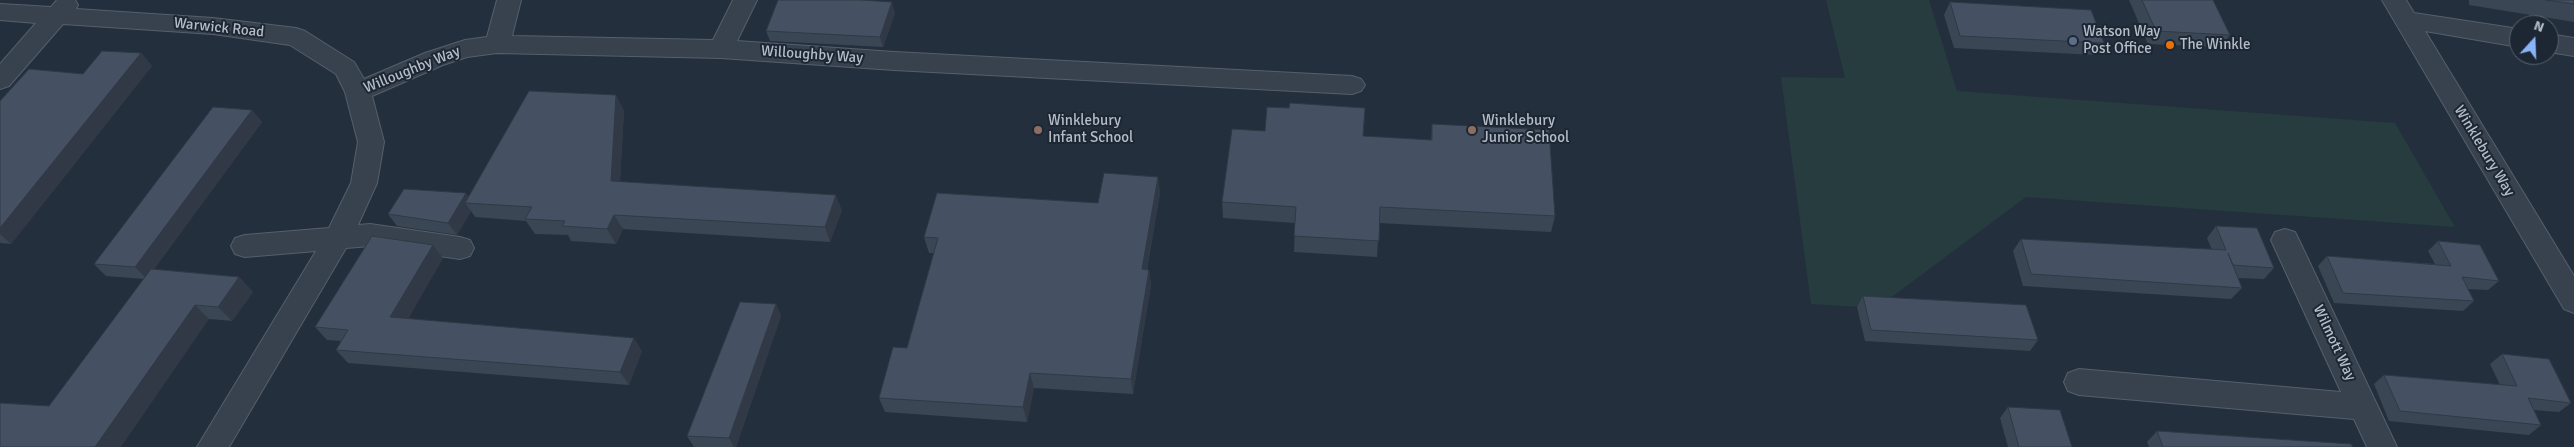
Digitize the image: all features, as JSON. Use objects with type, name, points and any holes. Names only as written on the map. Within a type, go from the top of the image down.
[{"type":"street","points":[[497,44],[509,0]]},
{"type":"street","points":[[721,49],[745,0]]},
{"type":"street","points":[[0,80],[63,7]]},
{"type":"street","name":"Warwick Road","points":[[0,12],[63,7],[296,37],[345,68],[358,92]]},
{"type":"street","points":[[2400,10],[2509,36]]},
{"type":"street","name":"Winklebury Way","points":[[2400,10],[2574,301]]},
{"type":"street","name":"Willoughby Way","points":[[212,447],[339,236],[364,183],[371,142],[358,92],[434,59],[465,49],[497,44],[721,49],[894,61],[1352,85]]},
{"type":"street","points":[[2559,45],[2574,47]]},
{"type":"street","points":[[245,246],[339,236],[370,235],[460,248]]},
{"type":"street","name":"Wilmott Way","points":[[2285,240],[2382,447]]},
{"type":"street","points":[[2079,382],[2364,407]]},
{"type":"green space","points":[[1826,0],[1929,0],[1957,91],[2395,123],[2455,227],[2026,197],[1877,308],[1811,304],[1781,77],[1845,78]]},
{"type":"building","points":[[778,0],[892,2],[880,37],[766,31]]},
{"type":"building","points":[[2142,0],[2213,0],[2230,35],[2156,31]]},
{"type":"building","points":[[2546,0],[2574,0],[2574,4]]},
{"type":"building","points":[[1950,2],[2091,10],[2104,43],[1960,36]]},
{"type":"building","points":[[102,51],[141,53],[0,228],[0,101],[29,69],[83,74]]},
{"type":"building","points":[[529,91],[616,95],[611,181],[836,195],[825,227],[614,215],[607,229],[562,226],[565,221],[525,219],[532,207],[465,203]]},
{"type":"building","points":[[1290,103],[1365,108],[1363,136],[1432,140],[1432,124],[1549,130],[1555,216],[1380,207],[1379,241],[1294,236],[1296,207],[1222,202],[1232,129],[1265,131],[1267,107],[1289,108]]},
{"type":"building","points":[[213,107],[252,110],[135,267],[94,264]]},
{"type":"building","points":[[1104,173],[1158,177],[1142,269],[1149,270],[1131,379],[1030,373],[1023,407],[879,398],[893,347],[907,348],[938,238],[924,237],[937,193],[1098,203]]},
{"type":"building","points":[[404,189],[466,193],[448,223],[388,214]]},
{"type":"building","points":[[2216,226],[2257,228],[2274,268],[2233,265],[2228,253],[2242,288],[2031,274],[2021,239],[2226,250]]},
{"type":"building","points":[[372,236],[433,245],[390,317],[634,338],[620,372],[336,350],[348,330],[315,327]]},
{"type":"building","points":[[2438,241],[2480,245],[2499,281],[2462,277],[2474,301],[2343,293],[2327,256],[2451,266]]},
{"type":"building","points":[[151,269],[239,277],[218,307],[195,305],[95,447],[0,447],[0,403],[49,406]]},
{"type":"building","points":[[1863,296],[2026,305],[2038,340],[1871,330]]},
{"type":"building","points":[[740,302],[776,304],[729,438],[687,436]]},
{"type":"building","points":[[2502,354],[2549,359],[2571,403],[2528,398],[2541,425],[2400,411],[2384,375],[2517,386]]},
{"type":"building","points":[[2008,407],[2060,410],[2072,447],[2019,447]]},
{"type":"building","points":[[2157,431],[2351,444],[2353,447],[2163,447]]},
{"type":"place","name":"Watson Way Post Office","points":[[2073,41]]},
{"type":"place","name":"The Winkle","points":[[2170,45]]},
{"type":"place","name":"Winklebury Infant School","points":[[1038,130]]},
{"type":"place","name":"Winklebury Junior School","points":[[1472,130]]}]
